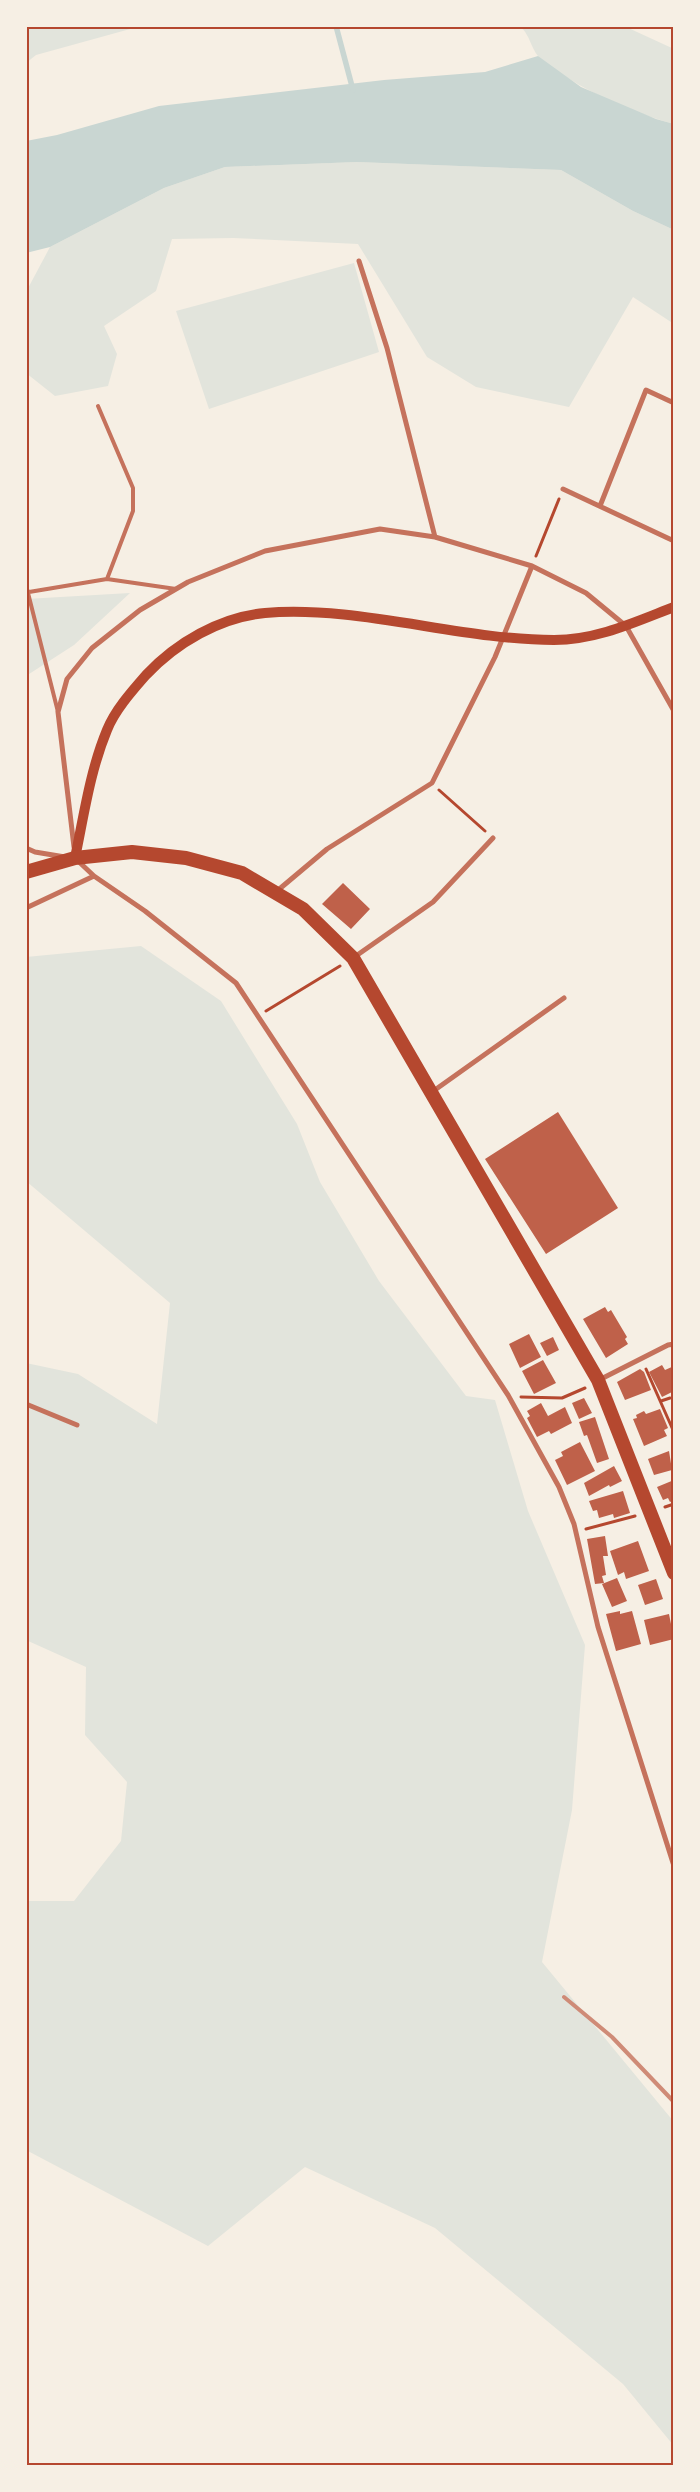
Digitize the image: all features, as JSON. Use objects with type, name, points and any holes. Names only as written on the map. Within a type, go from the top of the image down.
[{"type":"highway","points":[[26,872],[75,858],[132,852],[186,858],[242,873],[277,892],[303,909],[353,958],[598,1380],[674,1573]]},
{"type":"main road","points":[[75,858],[94,768],[108,728],[132,691],[161,659],[196,635],[228,622],[263,613],[316,612],[504,637],[555,640],[595,636],[674,607]]},
{"type":"street","points":[[359,261],[387,348],[435,537]]},
{"type":"street","points":[[600,506],[646,390],[674,403]]},
{"type":"street","points":[[563,489],[674,541]]},
{"type":"street","points":[[75,858],[58,712],[67,680],[92,648],[140,610],[176,589],[265,551],[380,529],[435,537],[532,566],[586,593],[626,626],[674,711]]},
{"type":"street","points":[[277,892],[327,849],[432,783],[504,637],[532,566]]},
{"type":"street","points":[[353,958],[433,902],[493,838]]},
{"type":"street","points":[[26,848],[35,852],[75,858],[94,876],[145,912],[236,983],[508,1395],[560,1487],[576,1532],[598,1627],[674,1866]]},
{"type":"street","points":[[26,908],[94,876]]},
{"type":"street","points":[[432,1092],[564,998]]},
{"type":"street","points":[[598,1380],[668,1345],[674,1344]]},
{"type":"street","points":[[26,1404],[77,1425]]},
{"type":"lane","points":[[98,406],[133,488],[133,511],[107,579]]},
{"type":"lane","points":[[29,592],[107,579],[176,589]]},
{"type":"lane","points":[[26,585],[58,712]]},
{"type":"path","points":[[532,566],[563,489]]},
{"type":"path","points":[[432,783],[493,838]]},
{"type":"path","points":[[258,1016],[353,958]]},
{"type":"path","points":[[640,1359],[673,1430]]},
{"type":"path","points":[[508,1395],[532,1398],[562,1398],[598,1380]]},
{"type":"path","points":[[661,1401],[670,1398]]},
{"type":"path","points":[[576,1532],[650,1513],[674,1504]]},
{"type":"shaded area","points":[[26,26],[141,26],[36,55],[26,63]]},
{"type":"shaded area","points":[[519,26],[624,26],[674,49],[674,124],[621,106],[570,80],[537,55],[526,33]]},
{"type":"shaded area","points":[[538,56],[581,87],[656,119],[674,124],[674,230],[633,211],[561,170],[357,162],[225,167],[164,188],[50,247],[26,253],[26,141],[57,135],[159,106],[384,80],[485,72]]},
{"type":"shaded area","points":[[357,162],[561,170],[633,211],[674,230],[674,324],[633,297],[569,407],[476,387],[427,357],[358,244],[233,238],[172,239],[156,291],[104,326],[117,354],[108,386],[55,396],[26,373],[26,292],[50,247],[164,188],[225,167]]},
{"type":"shaded area","points":[[354,263],[379,352],[209,409],[176,311]]},
{"type":"shaded area","points":[[130,593],[74,645],[26,676],[26,599]]},
{"type":"shaded area","points":[[141,946],[221,1001],[297,1124],[320,1182],[379,1281],[466,1396],[495,1400],[528,1511],[585,1645],[572,1810],[542,1962],[674,2122],[674,2446],[623,2384],[435,2228],[305,2167],[208,2246],[26,2150],[26,1901],[74,1901],[121,1841],[127,1782],[85,1735],[86,1667],[26,1640],[26,1363],[78,1374],[157,1424],[170,1303],[26,1181],[26,957]]},
{"type":"building","points":[[343,883],[370,909],[351,929],[322,904]]},
{"type":"building","points":[[558,1112],[618,1208],[546,1254],[485,1159]]},
{"type":"building","points":[[605,1307],[608,1312],[611,1310],[627,1337],[625,1339],[628,1344],[606,1358],[583,1319]]},
{"type":"building","points":[[529,1334],[541,1357],[520,1368],[509,1344]]},
{"type":"building","points":[[553,1337],[559,1350],[547,1356],[540,1343]]},
{"type":"building","points":[[543,1360],[556,1383],[534,1394],[522,1371]]},
{"type":"building","points":[[662,1365],[665,1370],[674,1366],[674,1391],[662,1397],[649,1372]]},
{"type":"building","points":[[640,1369],[644,1372],[651,1390],[625,1400],[617,1382]]},
{"type":"building","points":[[584,1398],[592,1413],[579,1419],[572,1403]]},
{"type":"building","points":[[541,1403],[548,1416],[565,1407],[572,1423],[551,1434],[549,1431],[537,1437],[527,1418],[530,1416],[527,1411]]},
{"type":"building","points":[[660,1409],[668,1428],[664,1430],[667,1436],[644,1446],[633,1419],[637,1418],[636,1415],[644,1411],[646,1414]]},
{"type":"building","points":[[595,1417],[609,1459],[597,1463],[587,1435],[584,1436],[579,1422]]},
{"type":"building","points":[[580,1442],[595,1471],[567,1485],[555,1460],[563,1456],[561,1452]]},
{"type":"building","points":[[669,1451],[672,1470],[654,1475],[648,1459]]},
{"type":"building","points":[[614,1466],[622,1481],[610,1487],[609,1485],[589,1496],[584,1483]]},
{"type":"building","points":[[674,1480],[674,1500],[670,1502],[668,1498],[663,1500],[657,1487]]},
{"type":"building","points":[[623,1491],[630,1513],[614,1518],[613,1514],[599,1518],[597,1510],[593,1511],[589,1501]]},
{"type":"building","points":[[605,1536],[608,1556],[603,1556],[606,1575],[602,1576],[604,1583],[595,1584],[587,1539]]},
{"type":"building","points":[[638,1541],[649,1571],[626,1579],[624,1572],[618,1575],[610,1551]]},
{"type":"building","points":[[617,1578],[627,1601],[612,1607],[602,1584]]},
{"type":"building","points":[[656,1579],[663,1599],[645,1605],[638,1585]]},
{"type":"building","points":[[620,1611],[620,1614],[632,1611],[641,1644],[616,1651],[606,1614]]},
{"type":"building","points":[[669,1614],[674,1639],[650,1645],[644,1620]]},
{"type":"waterway","points":[[336,26],[353,90]]},
{"type":"railway","points":[[564,1997],[612,2037],[674,2102]]}]
